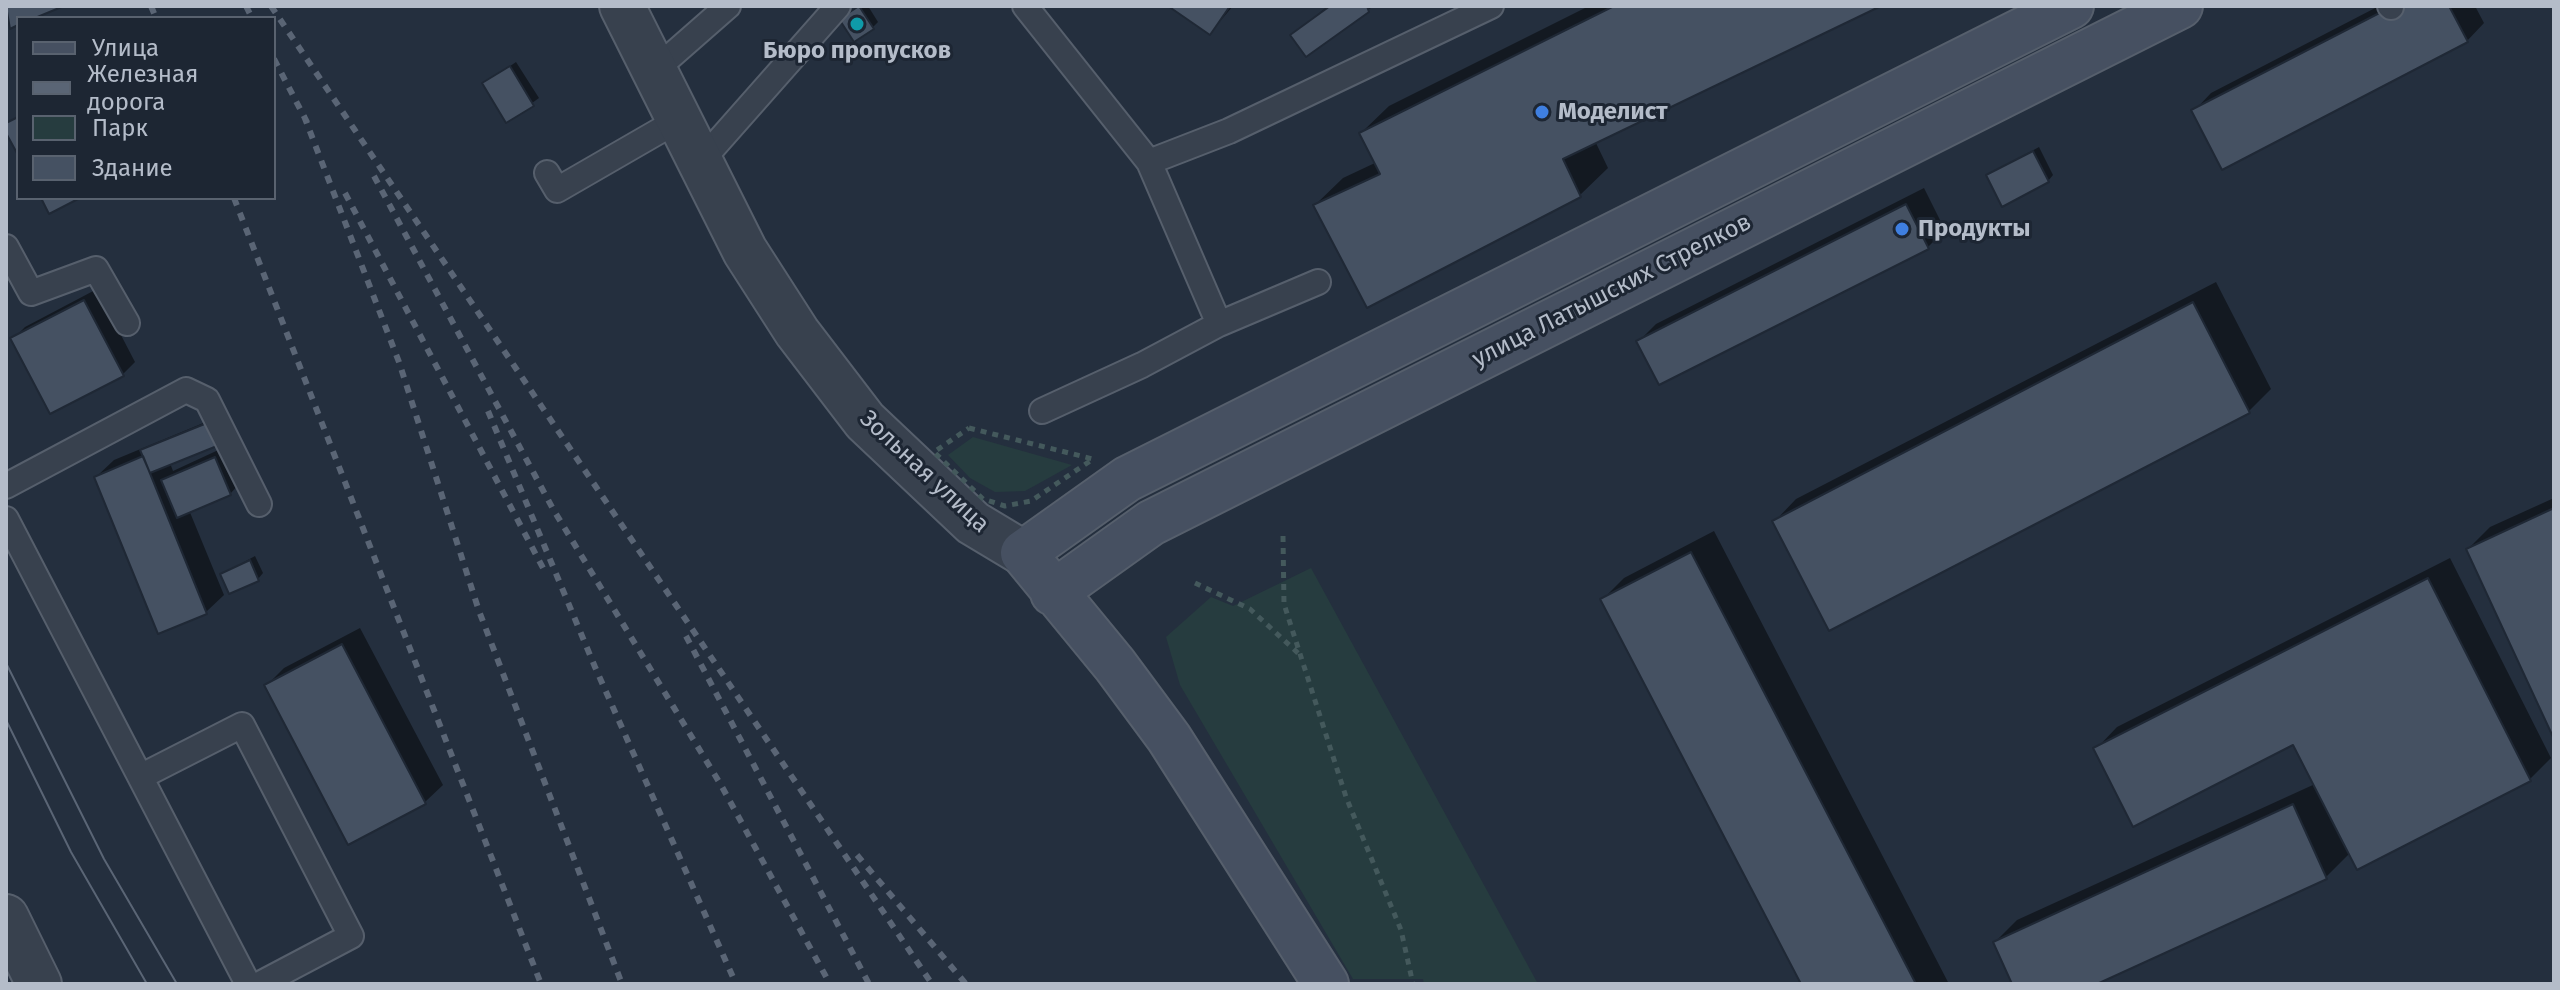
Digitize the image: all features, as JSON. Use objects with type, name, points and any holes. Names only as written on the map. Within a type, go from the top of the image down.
[{"type":"street","name":"Зольная улица","points":[[622,6],[702,160],[745,251],[797,332],[865,421],[973,523],[1023,553],[1115,665],[1169,738],[1326,984]]},
{"type":"street","name":"улица Латышских Стрелков","points":[[1023,553],[1127,479],[2071,6]]},
{"type":"street","name":"улица Латышских Стрелков","points":[[1053,593],[1151,523],[2180,6]]},
{"type":"street","points":[[6,917],[39,984]]},
{"type":"lane","points":[[655,70],[728,6]]},
{"type":"lane","points":[[702,160],[838,6]]},
{"type":"lane","points":[[1025,6],[1149,162],[1219,324]]},
{"type":"lane","points":[[1149,162],[1229,131],[1491,6]]},
{"type":"lane","points":[[547,173],[557,190],[680,119]]},
{"type":"lane","points":[[6,247],[31,293],[96,269],[127,323]]},
{"type":"lane","points":[[1042,411],[1142,365],[1219,324],[1318,282]]},
{"type":"lane","points":[[6,486],[186,390],[207,400],[259,504]]},
{"type":"lane","points":[[6,519],[248,984]]},
{"type":"lane","points":[[142,776],[242,725],[351,936],[260,984]]},
{"type":"path","points":[[969,428],[1093,459],[1031,501],[1005,506],[983,499],[934,452],[969,428]]},
{"type":"path","points":[[1283,536],[1284,604],[1346,797],[1401,930],[1413,984]]},
{"type":"path","points":[[1195,583],[1250,609],[1300,655]]},
{"type":"green space","points":[[973,437],[1072,465],[1025,491],[995,492],[970,478],[948,455]]},
{"type":"green space","points":[[1311,568],[1538,984],[1424,984],[1423,979],[1353,979],[1180,685],[1166,637],[1211,597],[1233,606]]},
{"type":"building","points":[[6,6],[64,6],[40,16],[16,16],[16,26],[10,29]]},
{"type":"building","name":"Бюро пропусков","points":[[859,6],[874,29],[854,42],[839,19]]},
{"type":"building","points":[[1168,6],[1230,6],[1210,35]]},
{"type":"building","points":[[1330,6],[1367,6],[1369,12],[1306,57],[1290,35]]},
{"type":"building","points":[[1614,6],[1881,6],[1563,159],[1581,197],[1367,308],[1313,205],[1380,174],[1359,133]]},
{"type":"building","points":[[2393,6],[2449,6],[2468,42],[2222,170],[2191,110]]},
{"type":"building","points":[[510,66],[534,106],[506,123],[482,83]]},
{"type":"building","points":[[16,118],[16,151],[6,133],[6,123]]},
{"type":"building","points":[[2033,151],[2049,182],[2002,207],[1986,175]]},
{"type":"building","points":[[42,200],[76,200],[49,214]]},
{"type":"building","points":[[1906,204],[1929,249],[1659,385],[1636,341]]},
{"type":"building","points":[[84,300],[124,376],[50,414],[10,338]]},
{"type":"building","points":[[2193,302],[2250,413],[1829,631],[1772,521]]},
{"type":"building","points":[[207,423],[217,446],[150,473],[140,450]]},
{"type":"building","points":[[143,456],[207,614],[158,634],[94,477]]},
{"type":"building","points":[[215,457],[231,495],[177,518],[161,480]]},
{"type":"building","points":[[2554,508],[2554,739],[2466,549]]},
{"type":"building","points":[[1691,552],[1916,984],[1801,984],[1600,599]]},
{"type":"building","points":[[250,560],[259,581],[229,594],[220,574]]},
{"type":"building","points":[[2428,578],[2531,781],[2357,870],[2293,745],[2133,827],[2093,748]]},
{"type":"building","points":[[342,644],[426,804],[348,845],[264,685]]},
{"type":"building","points":[[2293,804],[2327,879],[2097,984],[2012,984],[1993,942]]},
{"type":"tram line","points":[[6,663],[104,859],[177,984]]},
{"type":"tram line","points":[[6,720],[71,852],[147,984]]},
{"type":"railway","points":[[151,6],[155,16]]},
{"type":"railway","points":[[246,6],[251,16]]},
{"type":"railway","points":[[271,6],[932,984]]},
{"type":"railway","points":[[276,63],[309,126]]},
{"type":"railway","points":[[304,116],[399,362],[479,611],[622,984]]},
{"type":"railway","points":[[374,176],[553,509],[721,785],[830,984]]},
{"type":"railway","points":[[345,193],[543,568]]},
{"type":"railway","points":[[235,200],[541,984]]},
{"type":"railway","points":[[488,411],[595,667],[736,984]]},
{"type":"railway","points":[[686,636],[869,984]]},
{"type":"railway","points":[[857,855],[966,984]]},
{"type":"place","name":"Бюро пропусков","points":[[857,24]]},
{"type":"place","name":"Моделист","points":[[1542,112]]},
{"type":"place","name":"Продукты","points":[[1902,229]]}]
